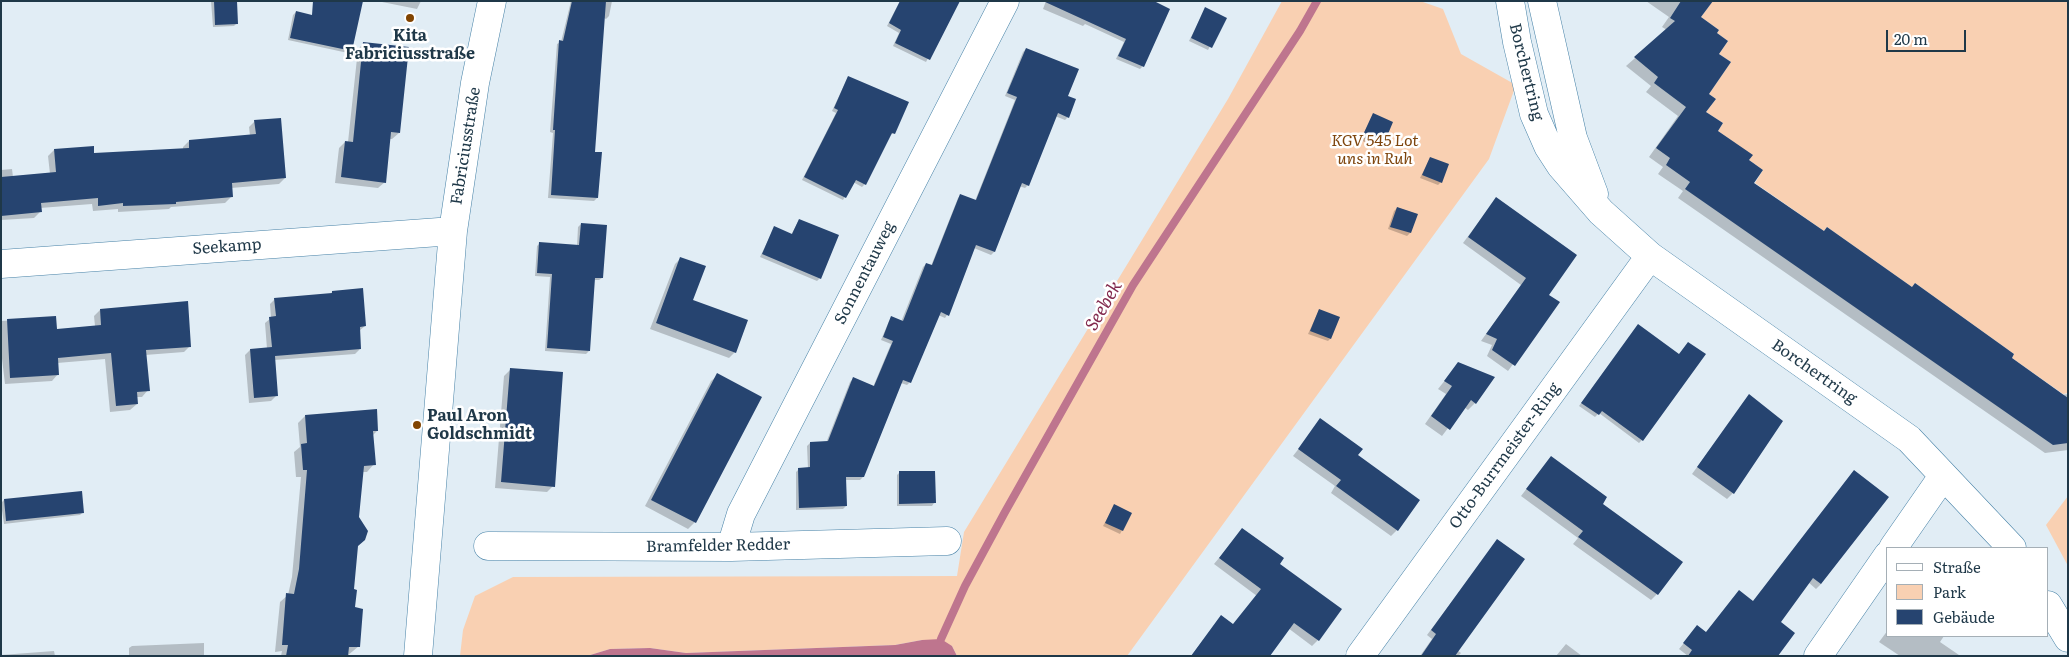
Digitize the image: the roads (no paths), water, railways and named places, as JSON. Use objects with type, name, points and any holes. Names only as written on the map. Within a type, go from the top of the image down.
[{"type":"street","name":"Fabriciusstraße","points":[[418,656],[453,231],[476,83],[492,1]]},
{"type":"street","name":"Sonnentauweg","points":[[731,547],[741,514],[1005,1]]},
{"type":"street","name":"Borchertring","points":[[1510,1],[1516,42],[1534,114],[1548,146],[1561,166],[1601,212],[1650,256],[1908,439],[2011,547]]},
{"type":"street","name":"Borchertring","points":[[1542,1],[1573,138],[1601,212]]},
{"type":"street","name":"Seekamp","points":[[1,264],[453,231]]},
{"type":"street","name":"Otto-Burrmeister-Ring","points":[[1360,656],[1650,256]]},
{"type":"street","points":[[1894,547],[1943,476]]},
{"type":"street","name":"Bramfelder Redder","points":[[488,546],[731,547],[947,541]]},
{"type":"street","points":[[1818,656],[1886,558]]},
{"type":"street","points":[[2049,607],[2068,638]]},
{"type":"waterway","name":"Seebek","points":[[941,639],[965,586],[1005,512],[1133,285],[1300,31],[1317,1]]},
{"type":"place","name":"Kita Fabriciusstraße","points":[[410,18]]},
{"type":"place","name":"Paul Aron Goldschmidt","points":[[417,425]]},
{"type":"park label","name":"KGV 545 Lot uns in Ruh","points":[[1375,150]]}]
